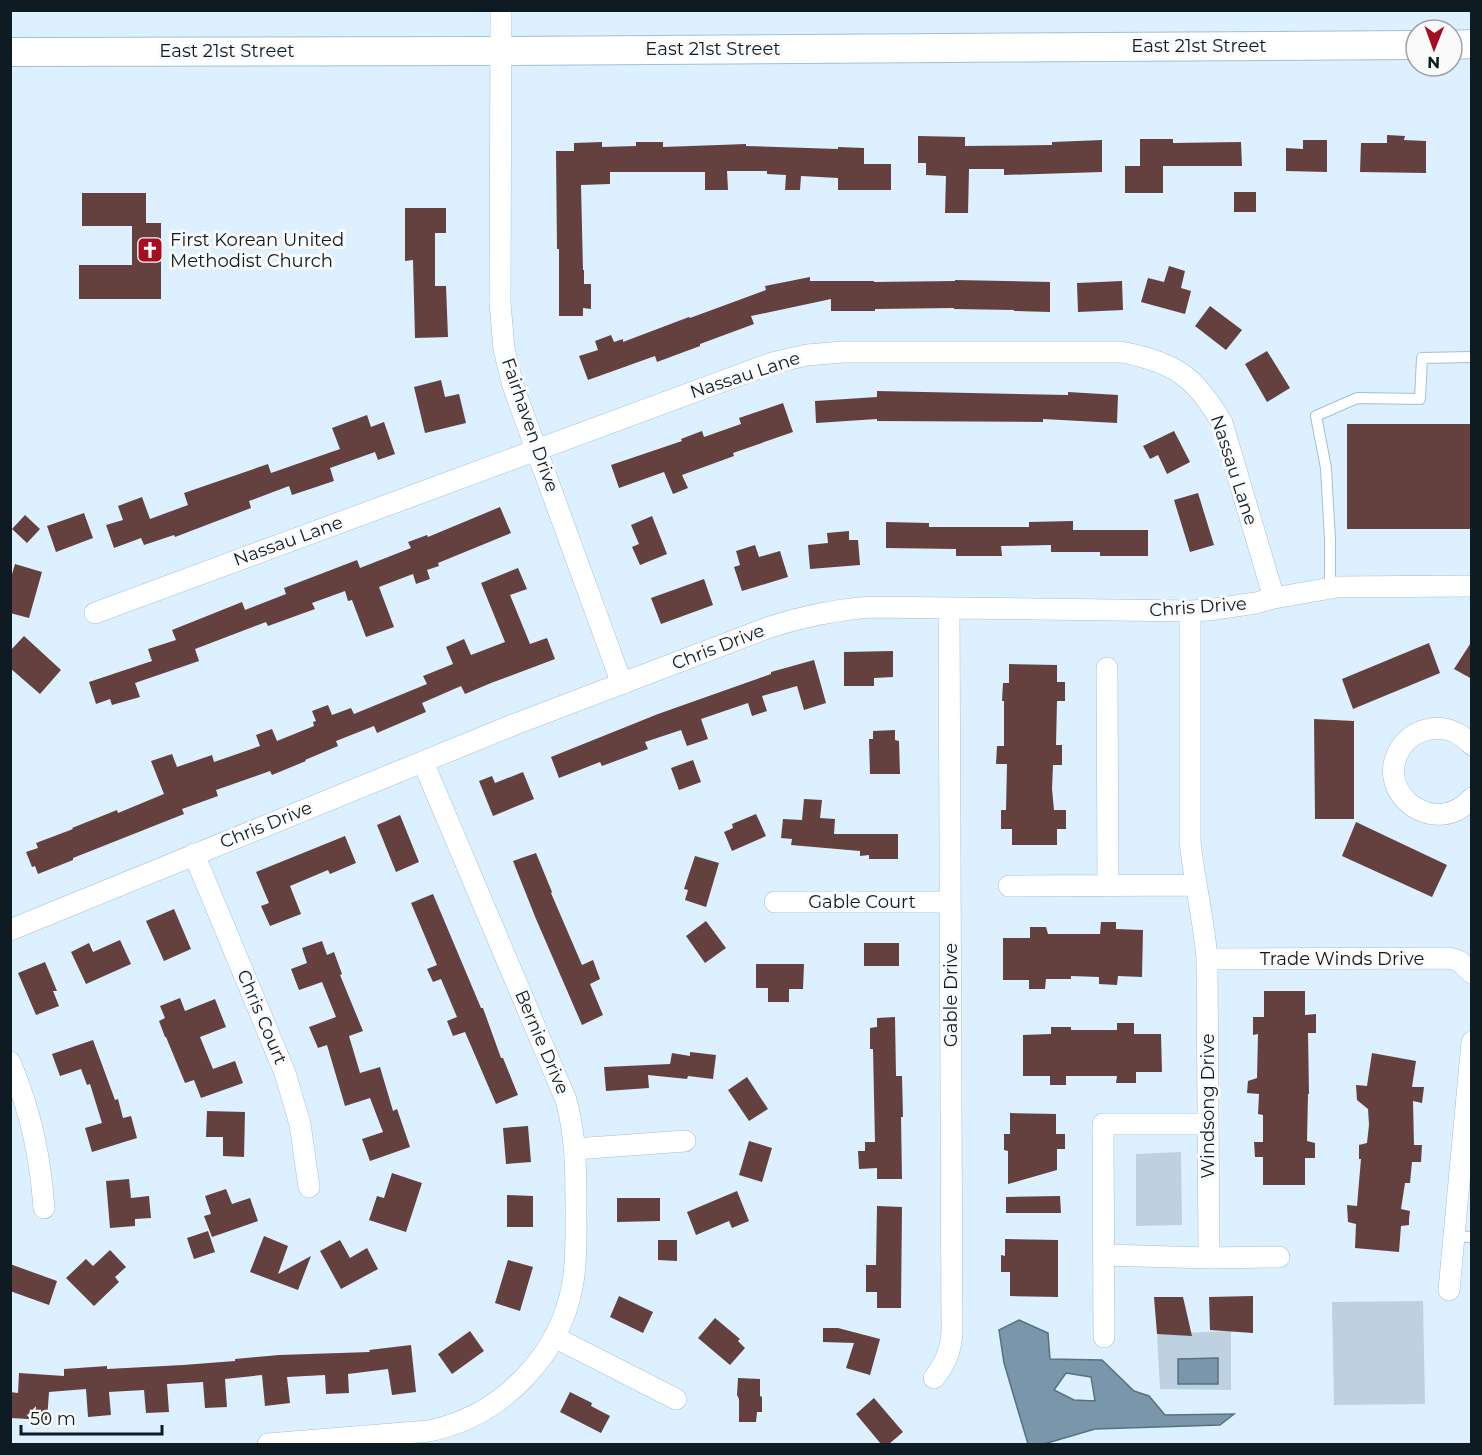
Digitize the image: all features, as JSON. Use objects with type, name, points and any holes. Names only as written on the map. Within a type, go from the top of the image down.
[{"type":"main road","name":"East 21st Street","points":[[11,52],[1404,45]]},
{"type":"street","name":"Fairhaven Drive","points":[[501,10],[501,323],[504,349],[513,386],[622,684]]},
{"type":"street","name":"Nassau Lane","points":[[95,613],[772,363],[807,355],[843,352],[1117,352],[1147,357],[1171,367],[1198,387],[1222,423],[1274,598]]},
{"type":"street","name":"Chris Drive","points":[[10,930],[513,725],[771,627],[806,617],[856,608],[1208,610],[1352,586],[1472,586]]},
{"type":"street","name":"Gable Drive","points":[[934,1378],[947,1357],[952,1332],[949,608]]},
{"type":"street","name":"Windsong Drive","points":[[1190,610],[1190,829],[1192,864],[1208,959],[1209,1258]]},
{"type":"street","points":[[1107,668],[1108,885]]},
{"type":"street","points":[[1472,745],[1464,737],[1452,731],[1439,728],[1426,730],[1414,735],[1404,744],[1397,756],[1394,769],[1398,788],[1404,799],[1414,808],[1426,813],[1452,812],[1472,798]]},
{"type":"street","name":"Bernie Drive","points":[[268,1444],[423,1432],[440,1429],[491,1406],[524,1379],[541,1359],[567,1308],[573,1284],[575,1149],[570,1114],[564,1093],[423,762]]},
{"type":"street","name":"Chris Court","points":[[194,854],[285,1073],[296,1107],[309,1187]]},
{"type":"street","points":[[1008,886],[1195,885]]},
{"type":"street","name":"Gable Court","points":[[775,902],[950,902]]},
{"type":"street","name":"Trade Winds Drive","points":[[1208,959],[1449,958],[1459,961],[1472,973]]},
{"type":"street","points":[[1449,1290],[1462,1236],[1472,1042]]},
{"type":"street","points":[[10,1062],[21,1088],[35,1134],[44,1208]]},
{"type":"street","points":[[1104,1337],[1103,1124],[1207,1124]]},
{"type":"street","points":[[575,1149],[685,1141]]},
{"type":"street","points":[[1104,1255],[1209,1258],[1280,1257]]},
{"type":"street","points":[[554,1337],[676,1399]]},
{"type":"lane","points":[[11,52],[11,59]]},
{"type":"lane","points":[[1330,588],[1326,468],[1316,416],[1357,398],[1420,399],[1422,358],[1472,357]]},
{"type":"shaded area","points":[[1181,1152],[1182,1225],[1136,1226],[1136,1154]]},
{"type":"shaded area","points":[[1423,1301],[1425,1404],[1334,1405],[1332,1302]]},
{"type":"shaded area","points":[[1019,1320],[1048,1333],[1050,1359],[1102,1360],[1134,1391],[1149,1396],[1165,1415],[1234,1414],[1220,1425],[1095,1429],[1044,1444],[1028,1444],[1004,1363],[999,1330]],"holes":[[[1066,1373],[1091,1377],[1095,1401],[1074,1400],[1054,1390]]]},
{"type":"shaded area","points":[[1231,1331],[1231,1390],[1160,1389],[1157,1334]]},
{"type":"shaded area","points":[[1218,1358],[1218,1384],[1178,1384],[1178,1359]]},
{"type":"building","points":[[1387,135],[1405,136],[1404,140],[1426,141],[1426,173],[1360,172],[1361,143],[1387,143]]},
{"type":"building","points":[[918,136],[965,137],[965,146],[1052,145],[1052,142],[1102,140],[1102,172],[1004,175],[1004,169],[969,169],[968,213],[945,213],[946,176],[926,175],[926,163],[918,163]]},
{"type":"building","points":[[1140,139],[1173,139],[1173,143],[1241,142],[1242,166],[1163,166],[1163,193],[1125,193],[1125,166],[1140,166]]},
{"type":"building","points":[[1303,140],[1327,140],[1327,172],[1286,171],[1286,148],[1303,149]]},
{"type":"building","points":[[602,142],[602,147],[636,146],[636,142],[663,142],[663,147],[746,144],[746,146],[864,148],[864,164],[891,164],[891,190],[838,190],[838,178],[801,176],[800,190],[785,190],[786,175],[767,174],[767,171],[727,171],[728,190],[705,190],[705,172],[610,172],[610,184],[581,185],[584,284],[591,284],[591,309],[583,308],[583,316],[559,316],[556,151],[574,151],[574,143]]},
{"type":"building","points":[[1234,192],[1256,192],[1256,212],[1234,212]]},
{"type":"building","points":[[82,193],[146,193],[146,223],[161,223],[161,299],[79,299],[79,265],[132,265],[132,226],[82,226]]},
{"type":"building","points":[[405,208],[446,208],[446,233],[435,233],[435,286],[446,286],[448,337],[415,338],[413,260],[405,261]]},
{"type":"building","points":[[1169,266],[1185,271],[1181,288],[1191,291],[1185,314],[1141,302],[1148,278],[1164,282]]},
{"type":"building","points":[[810,277],[810,281],[1050,282],[1050,312],[954,308],[831,311],[831,299],[751,316],[754,324],[700,344],[700,346],[657,362],[655,356],[588,380],[579,356],[598,350],[595,341],[611,335],[614,342],[623,339],[623,342],[766,290],[765,286]]},
{"type":"building","points":[[1122,281],[1123,310],[1078,312],[1077,283]]},
{"type":"building","points":[[1210,306],[1242,330],[1226,350],[1195,326]]},
{"type":"building","points":[[1267,351],[1290,388],[1267,402],[1245,364]]},
{"type":"building","points":[[441,380],[445,397],[459,394],[466,423],[425,433],[414,387]]},
{"type":"building","points":[[877,391],[1068,395],[1068,392],[1118,395],[1117,423],[1043,419],[1043,422],[877,421],[877,419],[816,423],[815,401],[877,397]]},
{"type":"building","points":[[783,403],[793,432],[733,453],[734,456],[682,475],[688,488],[673,494],[664,472],[619,488],[611,465],[682,441],[681,439],[702,431],[704,437],[741,424],[739,418]]},
{"type":"building","points":[[367,415],[371,427],[384,422],[395,454],[378,460],[375,452],[330,468],[334,481],[292,495],[289,486],[249,501],[251,508],[175,537],[174,535],[144,545],[141,538],[114,548],[106,525],[123,520],[118,506],[142,497],[150,519],[188,505],[184,493],[268,464],[271,473],[340,449],[332,428]]},
{"type":"building","points":[[1347,424],[1472,424],[1472,529],[1347,529]]},
{"type":"building","points":[[1174,431],[1190,462],[1167,474],[1158,455],[1150,459],[1143,446]]},
{"type":"building","points":[[1198,493],[1214,545],[1190,552],[1174,500]]},
{"type":"building","points":[[500,507],[511,533],[438,563],[439,566],[427,570],[430,579],[416,584],[413,574],[379,587],[394,627],[366,637],[352,600],[348,601],[345,591],[312,603],[315,609],[268,626],[266,622],[195,649],[199,661],[135,683],[140,697],[112,705],[110,699],[96,704],[89,682],[152,661],[148,649],[176,640],[172,630],[242,602],[245,610],[286,594],[284,588],[357,560],[360,568],[411,548],[408,542],[427,535],[428,537]]},
{"type":"building","points":[[84,513],[93,538],[56,552],[47,526]]},
{"type":"building","points":[[25,515],[40,529],[27,543],[12,529]]},
{"type":"building","points":[[652,516],[667,554],[640,565],[632,547],[639,544],[631,525]]},
{"type":"building","points":[[1073,521],[1073,530],[1148,530],[1148,556],[1100,556],[1100,552],[1051,552],[1051,545],[1001,546],[1002,556],[956,556],[956,549],[886,548],[886,522],[929,523],[929,527],[1029,527],[1029,522]]},
{"type":"building","points":[[849,531],[849,540],[858,540],[860,565],[810,569],[808,545],[828,543],[827,533]]},
{"type":"building","points":[[755,545],[759,557],[780,551],[788,577],[742,591],[734,567],[740,565],[736,551]]},
{"type":"building","points":[[15,564],[42,572],[29,618],[10,613],[10,581]]},
{"type":"building","points":[[518,568],[527,589],[510,595],[530,644],[547,638],[555,659],[465,694],[461,686],[422,703],[426,712],[377,733],[374,726],[336,741],[338,746],[272,775],[270,771],[216,790],[218,796],[182,809],[184,814],[38,874],[35,866],[32,867],[26,852],[38,848],[36,843],[117,810],[118,813],[164,794],[151,761],[172,754],[177,767],[212,755],[214,762],[260,746],[256,735],[272,729],[277,741],[314,726],[313,722],[316,721],[312,711],[328,705],[332,715],[351,708],[354,714],[427,684],[423,676],[453,664],[446,647],[464,639],[471,655],[505,642],[481,583]]},
{"type":"building","points":[[704,579],[713,605],[661,624],[651,598]]},
{"type":"building","points":[[24,636],[61,670],[40,694],[10,668],[10,651]]},
{"type":"building","points":[[1472,641],[1472,679],[1454,669]]},
{"type":"building","points":[[1429,643],[1440,673],[1353,709],[1342,679]]},
{"type":"building","points":[[893,651],[893,677],[874,678],[874,686],[844,686],[844,652]]},
{"type":"building","points":[[814,660],[826,703],[804,710],[797,686],[762,696],[767,711],[752,716],[748,703],[701,719],[708,739],[687,746],[681,730],[645,742],[648,749],[602,766],[600,762],[559,778],[551,757],[658,714],[771,674],[771,672]]},
{"type":"building","points":[[1009,664],[1057,665],[1057,682],[1065,682],[1065,701],[1057,701],[1056,745],[1062,745],[1062,765],[1053,765],[1052,789],[1054,810],[1066,810],[1066,829],[1057,829],[1057,845],[1012,845],[1012,829],[1001,829],[1001,810],[1006,810],[1007,764],[996,764],[997,746],[1004,746],[1003,683],[1009,683]]},
{"type":"building","points":[[1314,719],[1354,721],[1354,819],[1315,819]]},
{"type":"building","points":[[895,730],[895,740],[899,741],[900,774],[870,774],[869,739],[873,739],[873,731]]},
{"type":"building","points":[[693,760],[701,782],[679,790],[671,768]]},
{"type":"building","points":[[523,772],[534,799],[493,816],[479,781],[492,776],[495,783]]},
{"type":"building","points":[[804,799],[822,800],[820,818],[835,819],[834,834],[898,834],[898,859],[869,859],[869,855],[860,856],[860,851],[791,845],[792,839],[781,838],[783,819],[802,820]]},
{"type":"building","points":[[756,814],[766,836],[732,851],[724,832],[733,828],[732,824]]},
{"type":"building","points":[[400,815],[419,862],[396,872],[377,825]]},
{"type":"building","points":[[1356,822],[1447,865],[1432,897],[1342,856]]},
{"type":"building","points":[[345,836],[356,863],[330,874],[328,870],[290,886],[301,914],[270,926],[261,906],[269,903],[256,872]]},
{"type":"building","points":[[536,853],[582,965],[593,960],[600,979],[590,984],[603,1015],[582,1025],[513,861]]},
{"type":"building","points":[[695,856],[719,863],[706,907],[685,900],[688,890],[684,889]]},
{"type":"building","points":[[433,894],[518,1095],[496,1104],[465,1032],[453,1036],[447,1021],[457,1017],[441,979],[433,982],[427,969],[437,965],[411,903]]},
{"type":"building","points":[[174,909],[191,949],[164,961],[146,921]]},
{"type":"building","points":[[706,921],[726,948],[705,963],[686,936]]},
{"type":"building","points":[[1101,922],[1116,922],[1116,929],[1143,930],[1142,977],[1118,976],[1117,985],[1099,984],[1099,977],[1071,976],[1071,979],[1046,979],[1045,989],[1029,989],[1029,980],[1003,980],[1003,938],[1030,938],[1030,927],[1046,927],[1048,934],[1100,934]]},
{"type":"building","points":[[120,940],[131,964],[86,984],[71,952],[89,943],[93,952]]},
{"type":"building","points":[[322,941],[327,955],[334,952],[342,974],[340,975],[363,1031],[349,1036],[360,1073],[380,1067],[393,1111],[397,1109],[410,1147],[370,1161],[362,1139],[383,1132],[370,1098],[345,1106],[327,1045],[318,1048],[309,1027],[336,1017],[322,982],[299,990],[291,969],[307,963],[302,948]]},
{"type":"building","points":[[864,943],[899,943],[899,966],[864,966]]},
{"type":"building","points":[[45,962],[57,991],[53,991],[59,1006],[36,1015],[18,973]]},
{"type":"building","points":[[756,964],[804,964],[803,989],[789,989],[789,1002],[768,1002],[768,988],[756,988]]},
{"type":"building","points":[[1264,991],[1305,991],[1305,1015],[1316,1014],[1316,1033],[1308,1033],[1307,1141],[1315,1143],[1315,1158],[1305,1158],[1305,1185],[1263,1185],[1263,1157],[1255,1157],[1254,1142],[1263,1142],[1263,1115],[1258,1114],[1259,1094],[1247,1093],[1248,1081],[1257,1078],[1258,1034],[1253,1035],[1253,1017],[1264,1017]]},
{"type":"building","points":[[180,998],[185,1011],[215,999],[226,1027],[200,1037],[213,1069],[235,1061],[243,1083],[201,1098],[194,1080],[185,1083],[159,1021],[165,1018],[160,1006]]},
{"type":"building","points":[[895,1017],[896,1076],[902,1076],[902,1179],[877,1179],[877,1168],[859,1169],[858,1151],[865,1151],[865,1142],[875,1142],[873,1049],[870,1049],[870,1028],[877,1027],[877,1018]]},
{"type":"building","points":[[1117,1023],[1134,1023],[1134,1034],[1161,1034],[1162,1072],[1136,1072],[1136,1083],[1116,1083],[1117,1076],[1066,1076],[1066,1085],[1050,1085],[1050,1076],[1023,1076],[1023,1035],[1051,1034],[1051,1027],[1071,1027],[1071,1030],[1117,1030]]},
{"type":"building","points":[[93,1040],[115,1100],[118,1099],[123,1118],[131,1116],[137,1138],[92,1152],[85,1128],[102,1123],[90,1084],[87,1085],[81,1069],[60,1076],[52,1054]]},
{"type":"building","points":[[690,1052],[716,1055],[713,1079],[648,1075],[649,1088],[606,1091],[604,1067],[670,1064],[672,1053],[690,1056]]},
{"type":"building","points":[[1372,1053],[1416,1061],[1412,1087],[1424,1087],[1422,1103],[1413,1101],[1414,1145],[1422,1145],[1421,1162],[1412,1162],[1410,1183],[1405,1183],[1401,1209],[1410,1211],[1409,1225],[1401,1226],[1399,1252],[1355,1248],[1356,1224],[1348,1222],[1347,1205],[1357,1206],[1361,1159],[1359,1159],[1359,1145],[1367,1143],[1369,1125],[1368,1109],[1357,1100],[1356,1085],[1367,1086]]},
{"type":"building","points":[[747,1077],[768,1109],[749,1121],[728,1090]]},
{"type":"building","points":[[207,1111],[245,1112],[244,1157],[223,1156],[223,1137],[206,1137]]},
{"type":"building","points":[[1010,1113],[1056,1114],[1056,1134],[1065,1134],[1065,1149],[1057,1149],[1057,1170],[1008,1184],[1008,1151],[1004,1150],[1004,1134],[1010,1134]]},
{"type":"building","points":[[528,1126],[531,1162],[506,1164],[503,1128]]},
{"type":"building","points":[[749,1141],[772,1148],[762,1182],[739,1175]]},
{"type":"building","points":[[392,1173],[422,1183],[406,1232],[369,1220],[377,1196],[384,1198]]},
{"type":"building","points":[[129,1179],[131,1198],[149,1196],[151,1218],[135,1219],[135,1226],[110,1228],[106,1181]]},
{"type":"building","points":[[226,1189],[232,1204],[250,1198],[258,1221],[212,1237],[204,1216],[211,1214],[205,1196]]},
{"type":"building","points":[[737,1191],[749,1221],[732,1228],[729,1221],[696,1235],[687,1212]]},
{"type":"building","points":[[507,1195],[533,1196],[533,1227],[507,1227]]},
{"type":"building","points":[[1060,1196],[1061,1213],[1006,1213],[1006,1197]]},
{"type":"building","points":[[617,1198],[660,1198],[660,1221],[617,1222]]},
{"type":"building","points":[[877,1206],[902,1207],[901,1308],[877,1308],[877,1292],[866,1292],[866,1265],[876,1265]]},
{"type":"building","points":[[208,1231],[215,1252],[194,1259],[187,1238]]},
{"type":"building","points":[[264,1236],[288,1246],[278,1274],[311,1256],[298,1290],[250,1272]]},
{"type":"building","points":[[1005,1239],[1058,1240],[1058,1297],[1010,1296],[1010,1272],[1001,1272],[1001,1255],[1005,1256]]},
{"type":"building","points":[[340,1240],[350,1258],[367,1248],[378,1269],[341,1289],[320,1251]]},
{"type":"building","points":[[658,1240],[677,1240],[677,1261],[658,1260]]},
{"type":"building","points":[[110,1250],[126,1267],[115,1277],[119,1282],[94,1306],[66,1278],[86,1259],[93,1266]]},
{"type":"building","points":[[508,1260],[533,1267],[520,1311],[495,1303]]},
{"type":"building","points":[[10,1264],[57,1281],[49,1305],[10,1291]]},
{"type":"building","points":[[619,1296],[653,1312],[643,1333],[610,1317]]},
{"type":"building","points":[[1253,1296],[1253,1333],[1210,1330],[1209,1297]]},
{"type":"building","points":[[1154,1297],[1183,1297],[1192,1336],[1157,1334]]},
{"type":"building","points":[[715,1318],[740,1339],[738,1341],[745,1348],[730,1365],[698,1338]]},
{"type":"building","points":[[823,1328],[838,1328],[880,1339],[870,1375],[846,1368],[854,1343],[823,1342]]},
{"type":"building","points":[[470,1331],[484,1351],[452,1374],[438,1354]]},
{"type":"building","points":[[411,1345],[416,1392],[392,1395],[388,1369],[348,1374],[349,1393],[326,1394],[325,1375],[287,1377],[290,1403],[265,1406],[262,1375],[225,1379],[227,1407],[205,1408],[203,1382],[167,1384],[169,1412],[146,1413],[144,1390],[109,1392],[111,1415],[88,1417],[86,1389],[49,1392],[47,1420],[10,1418],[10,1392],[18,1393],[19,1373],[64,1376],[64,1369],[183,1365],[279,1355],[370,1352],[369,1350]]},
{"type":"building","points":[[738,1378],[760,1379],[762,1412],[757,1412],[756,1422],[739,1422]]},
{"type":"building","points":[[570,1392],[592,1403],[591,1406],[610,1416],[601,1433],[560,1412]]},
{"type":"building","points":[[874,1398],[903,1432],[889,1444],[881,1444],[856,1414]]},
{"type":"place","name":"First Korean United Methodist Church","points":[[150,250]]}]
